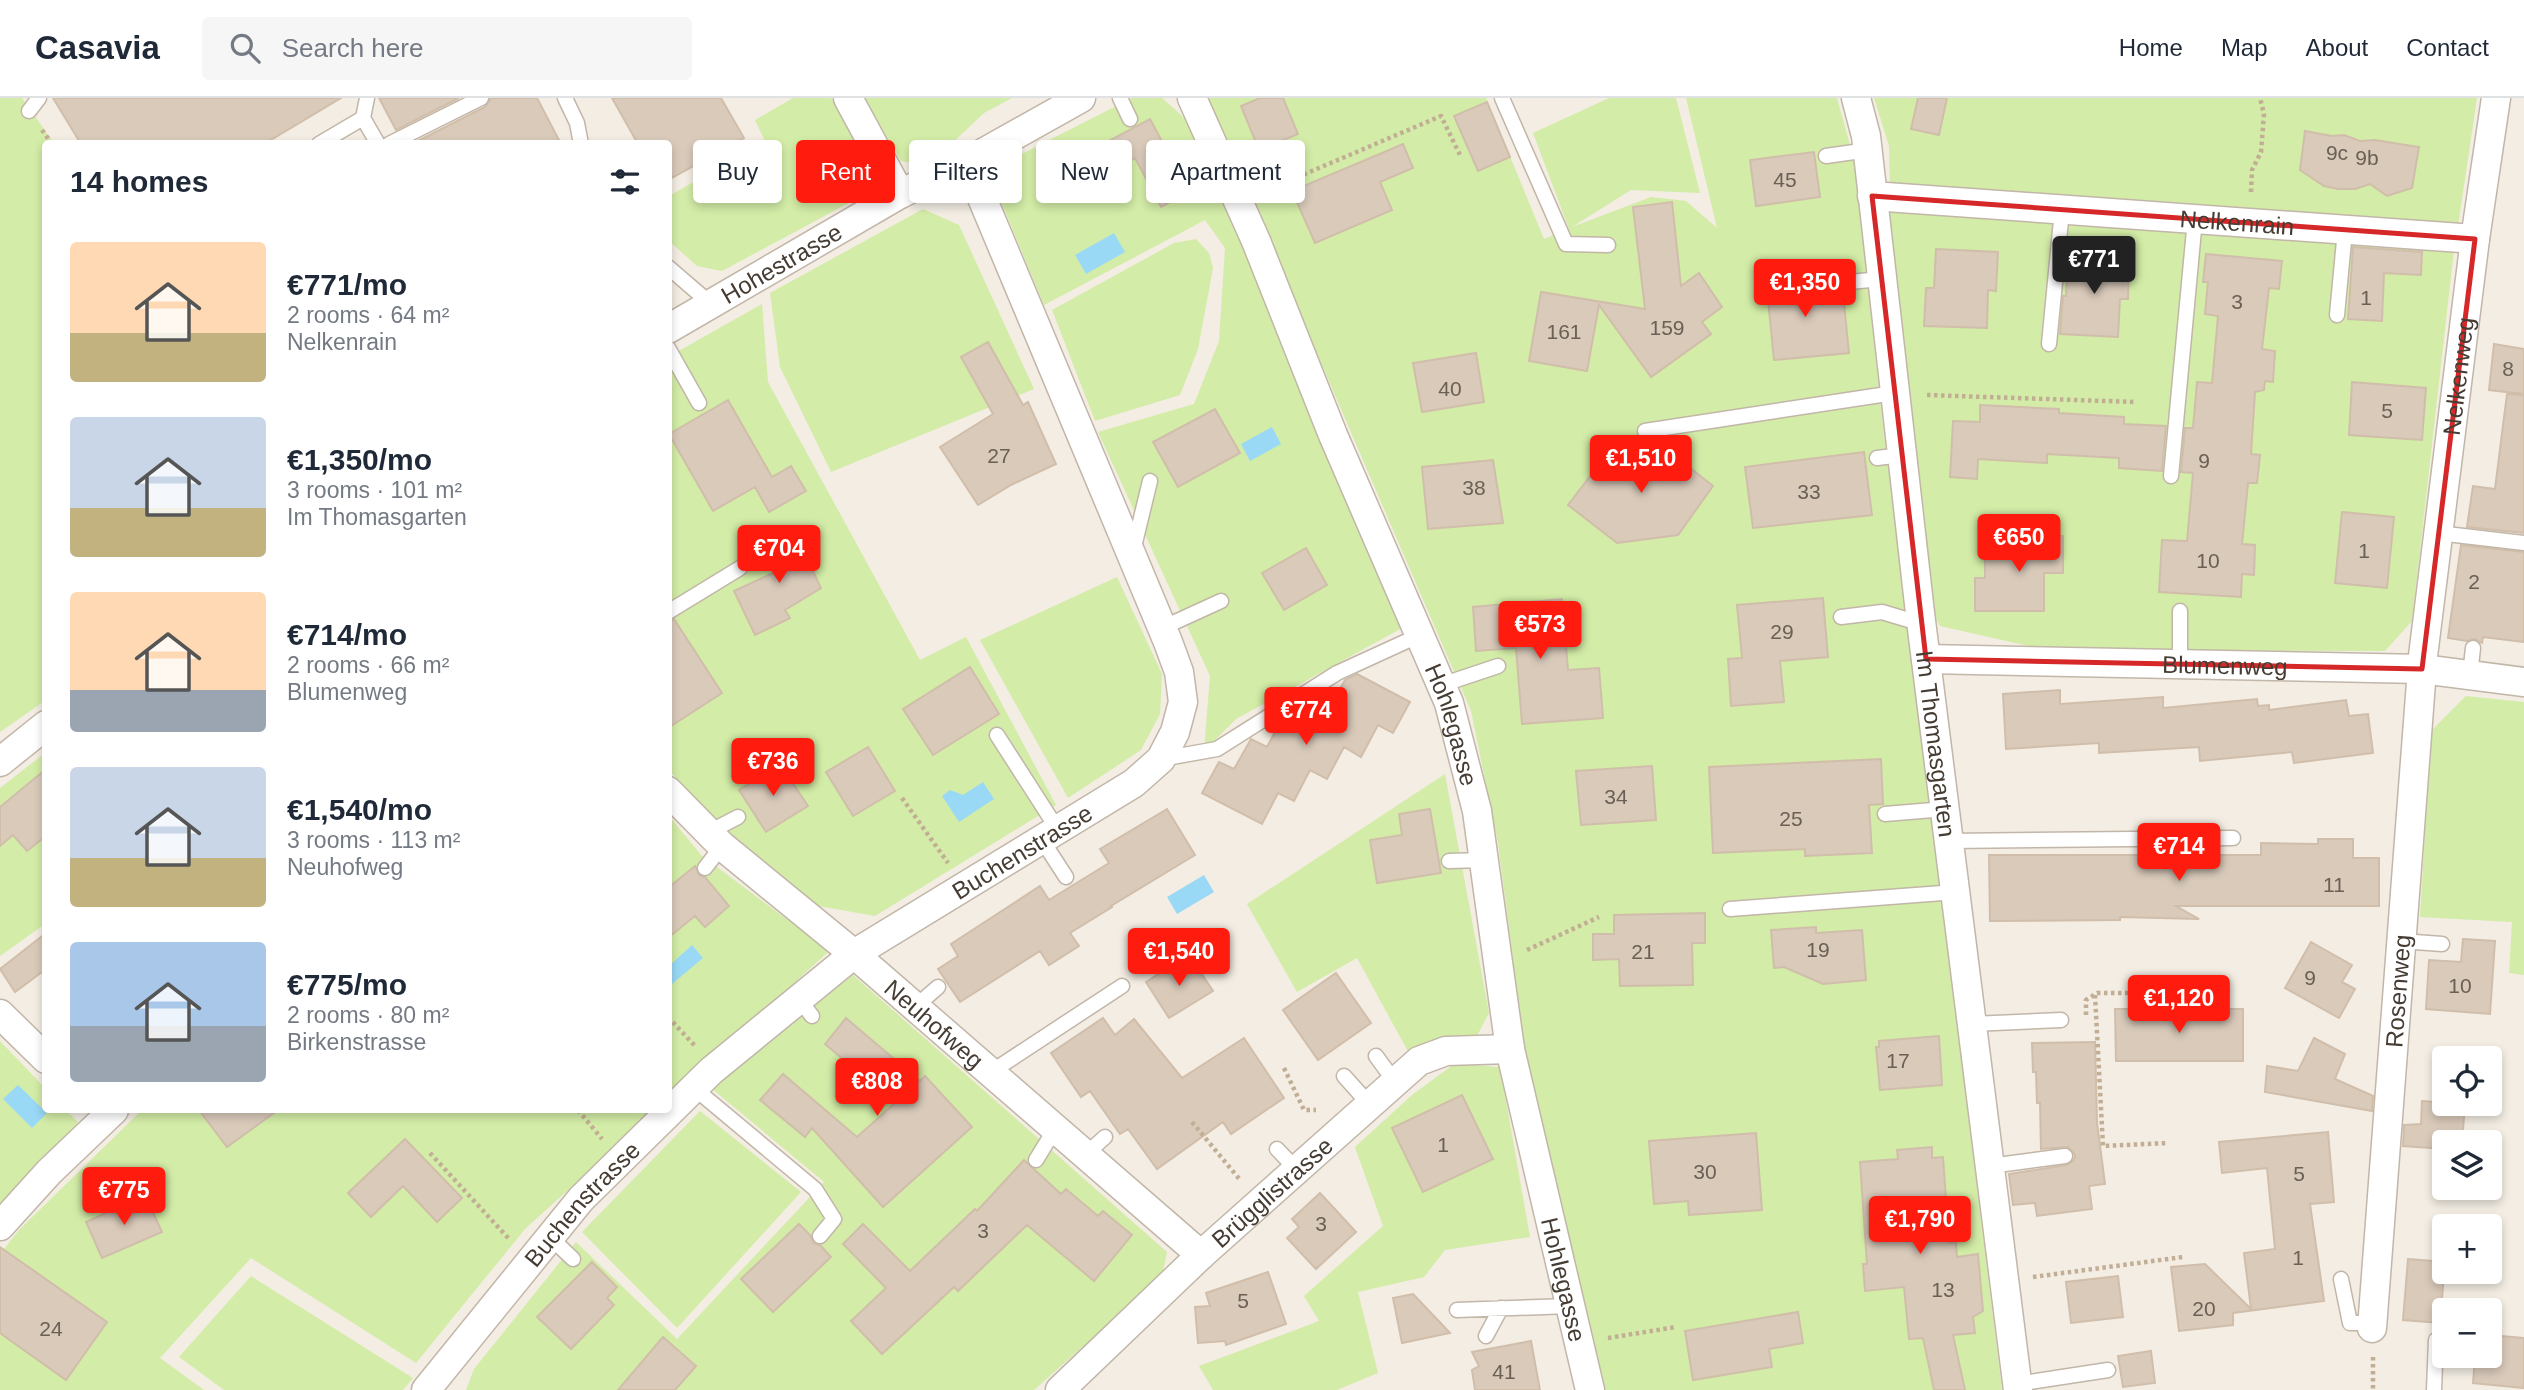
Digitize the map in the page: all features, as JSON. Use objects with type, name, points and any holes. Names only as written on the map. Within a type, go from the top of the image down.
[{"type":"street","points":[[848,98],[900,194]]},
{"type":"street","name":"Hohestrasse","points":[[1007,140],[1081,98]]},
{"type":"street","name":"Hohlegasse","points":[[1192,98],[1211,140]]},
{"type":"street","name":"Im Thomasgarten","points":[[1856,98],[1868,150],[1894,393],[1890,456],[1922,624],[2017,1387]]},
{"type":"street","name":"Nelkenweg","points":[[2422,662],[2475,239],[2496,98]]},
{"type":"street","name":"Hohestrasse","points":[[672,327],[909,190]]},
{"type":"street","name":"Nelkenrain","points":[[1872,196],[2475,239]]},
{"type":"street","name":"Buchenstrasse","points":[[672,1110],[714,1068],[806,1008],[854,954],[1134,783],[1161,759],[1175,732],[1182,702],[1179,672],[985,203]]},
{"type":"street","name":"Hohlegasse","points":[[1238,203],[1449,703],[1477,811],[1510,1049],[1590,1390]]},
{"type":"street","name":"Blumenweg","points":[[1926,659],[2180,664],[2471,662],[2524,682]]},
{"type":"street","name":"Rosenweg","points":[[2373,1326],[2422,662]]},
{"type":"street","points":[[0,762],[42,731]]},
{"type":"street","name":"Neuhofweg","points":[[672,796],[716,839],[854,954],[1055,1129],[1095,1146],[1201,1255]]},
{"type":"street","points":[[0,1014],[42,1055]]},
{"type":"street","name":"Brügglistrasse","points":[[1060,1390],[1201,1255],[1419,1061],[1446,1051],[1510,1049]]},
{"type":"street","points":[[0,1226],[104,1113]]},
{"type":"street","name":"Buchenstrasse","points":[[429,1389],[581,1199],[669,1113]]},
{"type":"lane","points":[[29,111],[39,98]]},
{"type":"lane","points":[[367,98],[363,118],[376,140]]},
{"type":"lane","points":[[397,140],[481,98]]},
{"type":"lane","points":[[565,98],[577,123],[580,140]]},
{"type":"lane","points":[[1120,98],[1130,120]]},
{"type":"lane","points":[[1503,98],[1566,244],[1608,245]]},
{"type":"lane","points":[[326,140],[363,118]]},
{"type":"lane","points":[[1826,156],[1868,150]]},
{"type":"lane","points":[[2049,344],[2062,210]]},
{"type":"lane","points":[[2171,476],[2195,219]]},
{"type":"lane","points":[[2337,315],[2345,230]]},
{"type":"lane","points":[[672,270],[711,304]]},
{"type":"lane","points":[[1828,284],[1881,279]]},
{"type":"lane","points":[[672,355],[699,404]]},
{"type":"lane","points":[[1645,431],[1894,393]]},
{"type":"lane","points":[[1132,556],[1150,481]]},
{"type":"lane","points":[[2438,533],[2524,543]]},
{"type":"lane","points":[[672,610],[740,568]]},
{"type":"lane","points":[[1162,628],[1221,601]]},
{"type":"lane","points":[[2180,611],[2180,664]]},
{"type":"lane","points":[[1841,617],[1882,612],[1922,624]]},
{"type":"lane","points":[[1161,759],[1217,749],[1337,673],[1420,635]]},
{"type":"lane","points":[[1441,685],[1498,666]]},
{"type":"lane","points":[[997,735],[1050,835],[1066,877]]},
{"type":"lane","points":[[1885,814],[1945,809]]},
{"type":"lane","points":[[705,869],[716,839],[738,817]]},
{"type":"lane","points":[[1949,841],[2233,838]]},
{"type":"lane","points":[[1449,861],[1484,860]]},
{"type":"lane","points":[[1730,909],[1955,892]]},
{"type":"lane","points":[[2401,941],[2442,944]]},
{"type":"lane","points":[[990,1072],[1122,986]]},
{"type":"lane","points":[[915,1007],[939,987]]},
{"type":"lane","points":[[1972,1024],[2061,1020]]},
{"type":"lane","points":[[1376,1056],[1395,1082]]},
{"type":"lane","points":[[1344,1076],[1370,1105]]},
{"type":"lane","points":[[694,1088],[816,1189],[834,1219],[820,1236]]},
{"type":"lane","points":[[1036,1160],[1055,1129]]},
{"type":"lane","points":[[1277,1149],[1297,1170]]},
{"type":"lane","points":[[1990,1166],[2065,1156]]},
{"type":"lane","points":[[550,1237],[573,1259]]},
{"type":"lane","points":[[2341,1279],[2350,1323],[2373,1326]]},
{"type":"lane","points":[[1457,1310],[1570,1306]]},
{"type":"lane","points":[[1486,1336],[1501,1308]]},
{"type":"lane","points":[[2434,1390],[2435,1368]]},
{"type":"lane","points":[[2017,1387],[2108,1370]]},
{"type":"path","points":[[2248,222],[2252,170],[2261,152],[2264,114],[2260,98]]},
{"type":"path","points":[[1305,174],[1441,116],[1461,157]]},
{"type":"path","points":[[1894,393],[2136,402]]},
{"type":"path","points":[[902,798],[965,887]]},
{"type":"path","points":[[1498,964],[1599,918]]},
{"type":"path","points":[[2086,1022],[2086,1000],[2095,994],[2230,993]]},
{"type":"path","points":[[2095,994],[2103,1146],[2168,1143]]},
{"type":"path","points":[[672,1021],[714,1068]]},
{"type":"path","points":[[1284,1068],[1304,1110],[1317,1110],[1339,1132]]},
{"type":"path","points":[[1192,1122],[1259,1204]]},
{"type":"path","points":[[430,1153],[530,1262]]},
{"type":"path","points":[[2004,1281],[2183,1257]]},
{"type":"path","points":[[1579,1343],[1676,1327]]},
{"type":"highlighted area","points":[[1872,196],[2475,239],[2422,669],[1926,659]]},
{"type":"green space","points":[[0,98],[22,98],[52,140],[42,140],[42,703],[0,732]]},
{"type":"green space","points":[[793,98],[831,98],[859,140],[796,140],[796,203],[849,203],[722,271],[697,266],[672,244],[672,194],[693,182],[693,203],[782,203],[782,140],[765,140],[755,120]]},
{"type":"green space","points":[[864,98],[1012,98],[984,113],[955,140],[909,140],[909,162],[901,161],[895,151],[895,140],[889,140]]},
{"type":"green space","points":[[1132,98],[1162,98],[1191,124],[1198,140],[1146,140],[1146,203],[1224,203],[1404,627],[1236,719],[1204,751],[1210,676],[1098,432],[1194,404],[1219,341],[1225,248],[1205,220],[1044,305],[1002,203],[1022,203],[1022,154],[1036,147],[1036,203],[1132,203],[1132,140],[1049,140]]},
{"type":"green space","points":[[1207,98],[1486,98],[1544,239],[1569,229],[1533,133],[1609,98],[1676,98],[1700,193],[1631,190],[1572,227],[1651,197],[1686,201],[1717,228],[1686,98],[1837,98],[1855,163],[1881,409],[2002,1390],[1604,1390],[1525,1051],[1498,843],[1471,711],[1252,203],[1305,203],[1305,140],[1225,140]]},
{"type":"green space","points":[[1874,98],[2477,98],[2458,226],[1890,185],[1889,146]]},
{"type":"green space","points":[[923,209],[959,225],[1034,389],[831,472],[780,367],[770,293]]},
{"type":"green space","points":[[1889,212],[2455,241],[2412,621],[2385,651],[2046,650],[1940,626],[1930,608]]},
{"type":"green space","points":[[1196,239],[1209,253],[1213,268],[1198,349],[1180,395],[1095,421],[1052,310],[1174,243]]},
{"type":"green space","points":[[762,304],[768,382],[920,660],[966,637],[1056,805],[875,916],[813,905],[705,811],[672,773],[672,355]]},
{"type":"green space","points":[[1117,577],[1162,674],[1160,714],[1141,750],[1068,798],[980,640]]},
{"type":"green space","points":[[2466,696],[2524,702],[2524,975],[2509,973],[2512,922],[2420,917],[2431,731]]},
{"type":"green space","points":[[42,755],[42,926],[0,956],[0,788]]},
{"type":"green space","points":[[1445,774],[1489,1013],[1477,1036],[1451,1040],[1411,1057],[1357,958],[1297,992],[1247,904]]},
{"type":"green space","points":[[672,820],[701,855],[829,951],[672,1095]]},
{"type":"green space","points":[[853,975],[1167,1252],[1162,1276],[1034,1390],[466,1390],[474,1369],[576,1242],[677,1339],[824,1182],[711,1088]]},
{"type":"green space","points":[[0,1041],[42,1085],[42,1113],[69,1113],[78,1122],[0,1208]]},
{"type":"green space","points":[[1454,1064],[1500,1067],[1530,1237],[1445,1250],[1424,1277],[1358,1292],[1378,1373],[1337,1390],[1213,1390],[1199,1366],[1319,1321],[1304,1296],[1383,1226],[1355,1147],[1412,1095]]},
{"type":"green space","points":[[700,1111],[801,1192],[677,1328],[582,1232]]},
{"type":"green space","points":[[139,1113],[653,1113],[525,1229],[416,1363],[251,1258],[160,1358],[204,1390],[0,1390],[0,1254],[19,1230]]},
{"type":"green space","points":[[251,1276],[413,1378],[403,1390],[224,1390],[179,1357]]},
{"type":"water","points":[[1114,233],[1125,252],[1086,274],[1075,255]]},
{"type":"water","points":[[1272,427],[1281,444],[1250,461],[1241,444]]},
{"type":"water","points":[[983,782],[994,799],[959,822],[942,796],[950,790],[963,795]]},
{"type":"water","points":[[1204,875],[1214,892],[1177,914],[1167,897]]},
{"type":"water","points":[[692,945],[703,958],[672,984],[672,963]]},
{"type":"water","points":[[18,1085],[42,1108],[42,1113],[47,1113],[32,1128],[3,1099]]},
{"type":"building","points":[[53,98],[341,98],[271,140],[79,140]]},
{"type":"building","points":[[379,98],[459,98],[396,130]]},
{"type":"building","points":[[491,98],[537,98],[559,140],[420,140],[485,107]]},
{"type":"building","points":[[612,98],[721,98],[744,138],[693,140],[693,166],[672,178],[672,140],[636,140]]},
{"type":"building","points":[[1260,98],[1283,98],[1298,134],[1283,140],[1255,140],[1241,106]]},
{"type":"building","points":[[1918,98],[1947,98],[1939,135],[1911,129]]},
{"type":"building","points":[[1487,102],[1510,157],[1478,171],[1454,116]]},
{"type":"building","points":[[1150,119],[1161,140],[1146,140],[1146,179],[1135,158],[1132,160],[1132,140],[1111,140]]},
{"type":"building","points":[[2305,131],[2332,136],[2344,135],[2360,141],[2375,140],[2419,147],[2412,188],[2387,196],[2370,184],[2355,189],[2324,186],[2300,170]]},
{"type":"building","points":[[1403,144],[1413,168],[1380,182],[1392,210],[1315,243],[1297,203],[1305,203],[1305,185]]},
{"type":"building","points":[[1814,152],[1820,197],[1756,206],[1750,160]]},
{"type":"building","points":[[1672,202],[1681,286],[1699,273],[1722,307],[1702,322],[1711,334],[1651,377],[1599,305],[1587,371],[1529,361],[1541,292],[1645,309],[1633,207]]},
{"type":"building","points":[[2353,247],[2422,252],[2421,275],[2384,273],[2382,321],[2348,319]]},
{"type":"building","points":[[1936,249],[1998,252],[1996,291],[1988,290],[1987,328],[1924,326],[1926,288],[1934,288]]},
{"type":"building","points":[[2206,254],[2282,261],[2279,289],[2269,288],[2262,349],[2275,351],[2273,382],[2265,381],[2264,390],[2255,392],[2251,454],[2260,455],[2257,483],[2248,483],[2242,544],[2255,545],[2254,575],[2242,574],[2241,597],[2159,592],[2162,540],[2187,541],[2193,473],[2181,472],[2185,428],[2193,428],[2197,382],[2212,383],[2218,316],[2205,314],[2208,282],[2203,282]]},
{"type":"building","points":[[2068,257],[2129,260],[2128,299],[2120,299],[2118,337],[2060,334]]},
{"type":"building","points":[[1805,269],[1807,296],[1843,293],[1849,353],[1774,360],[1768,300],[1774,299],[1771,272]]},
{"type":"building","points":[[988,342],[1023,405],[1028,402],[1056,464],[1011,485],[978,505],[940,447],[993,414],[961,357]]},
{"type":"building","points":[[2494,344],[2524,349],[2524,394],[2489,390]]},
{"type":"building","points":[[1476,353],[1484,402],[1422,412],[1413,363]]},
{"type":"building","points":[[2352,382],[2426,388],[2422,440],[2349,435]]},
{"type":"building","points":[[2507,394],[2524,395],[2524,533],[2467,527],[2473,486],[2495,489]]},
{"type":"building","points":[[728,400],[772,477],[791,466],[806,491],[769,512],[755,487],[713,511],[672,439],[672,432]]},
{"type":"building","points":[[1980,405],[2059,409],[2059,413],[2124,417],[2124,424],[2166,426],[2162,471],[2119,468],[2119,458],[2047,454],[2047,463],[1978,459],[1977,479],[1950,477],[1953,421],[1980,422]]},
{"type":"building","points":[[1215,409],[1240,453],[1178,487],[1153,442]]},
{"type":"building","points":[[1662,446],[1713,486],[1678,535],[1617,543],[1568,505],[1607,454]]},
{"type":"building","points":[[1864,452],[1872,515],[1753,528],[1745,467]]},
{"type":"building","points":[[1493,460],[1503,523],[1428,529],[1422,467]]},
{"type":"building","points":[[2342,512],[2394,517],[2387,588],[2335,583]]},
{"type":"building","points":[[794,531],[821,588],[785,610],[790,618],[755,635],[734,591],[775,572],[763,545]]},
{"type":"building","points":[[2012,536],[2063,536],[2063,573],[2044,573],[2044,611],[1975,611],[1975,578],[1985,578],[1985,547],[2012,547]]},
{"type":"building","points":[[2461,545],[2524,552],[2524,642],[2483,637],[2482,643],[2475,639],[2467,641],[2448,638]]},
{"type":"building","points":[[1306,548],[1327,585],[1284,610],[1262,573]]},
{"type":"building","points":[[1823,598],[1828,657],[1780,661],[1784,702],[1731,706],[1728,659],[1742,658],[1737,605]]},
{"type":"building","points":[[1562,599],[1568,670],[1599,668],[1603,718],[1522,724],[1516,648],[1476,651],[1473,607]]},
{"type":"building","points":[[674,619],[722,693],[672,725]]},
{"type":"building","points":[[970,667],[999,714],[933,755],[903,709]]},
{"type":"building","points":[[1357,674],[1410,702],[1393,733],[1378,725],[1361,757],[1344,747],[1327,779],[1310,770],[1294,801],[1278,793],[1262,824],[1202,793],[1219,762],[1234,769],[1251,739],[1267,747],[1282,719],[1286,716],[1302,725],[1316,698],[1321,695],[1333,701],[1345,680]]},
{"type":"building","points":[[2060,690],[2060,704],[2163,697],[2163,708],[2257,699],[2258,706],[2269,705],[2269,710],[2346,700],[2349,716],[2368,714],[2373,753],[2294,763],[2292,752],[2200,761],[2199,747],[2099,753],[2099,743],[2006,749],[2003,694]]},
{"type":"building","points":[[868,747],[895,791],[853,816],[826,772]]},
{"type":"building","points":[[1881,759],[1883,804],[1869,805],[1872,853],[1805,856],[1805,849],[1713,853],[1709,767]]},
{"type":"building","points":[[780,764],[808,806],[766,832],[739,790]]},
{"type":"building","points":[[1652,766],[1656,820],[1581,825],[1576,771]]},
{"type":"building","points":[[42,772],[42,839],[27,851],[13,835],[0,846],[0,807]]},
{"type":"building","points":[[1167,809],[1195,855],[1070,933],[1079,946],[1049,965],[1040,951],[960,1002],[938,969],[958,956],[951,944],[1040,886],[1049,900],[1109,863],[1100,849]]},
{"type":"building","points":[[1430,809],[1441,873],[1377,883],[1370,840],[1402,835],[1399,814]]},
{"type":"building","points":[[2318,839],[2353,839],[2353,858],[2379,858],[2379,906],[2176,906],[2199,919],[2120,917],[2120,920],[1990,921],[1989,855],[2261,855],[2261,843],[2318,844]]},
{"type":"building","points":[[695,866],[699,875],[705,877],[729,906],[705,927],[695,916],[672,935],[672,885]]},
{"type":"building","points":[[1705,913],[1705,943],[1692,943],[1693,985],[1620,986],[1619,959],[1593,960],[1593,934],[1614,934],[1614,915]]},
{"type":"building","points":[[1816,927],[1816,933],[1862,930],[1866,980],[1823,984],[1784,967],[1774,968],[1771,930]]},
{"type":"building","points":[[42,936],[42,972],[15,992],[0,969]]},
{"type":"building","points":[[2463,939],[2495,941],[2490,1014],[2426,1009],[2429,960],[2461,962]]},
{"type":"building","points":[[2311,942],[2352,965],[2342,982],[2355,989],[2339,1018],[2285,988]]},
{"type":"building","points":[[1180,960],[1188,973],[1197,967],[1213,991],[1169,1018],[1146,982]]},
{"type":"building","points":[[1336,973],[1371,1023],[1318,1060],[1283,1010]]},
{"type":"building","points":[[2115,1009],[2243,1009],[2243,1061],[2116,1061]]},
{"type":"building","points":[[846,1018],[920,1081],[925,1076],[972,1127],[883,1207],[812,1128],[805,1137],[760,1100],[783,1074],[857,1137],[895,1103],[825,1044]]},
{"type":"building","points":[[1103,1018],[1115,1035],[1134,1019],[1182,1078],[1244,1038],[1284,1098],[1231,1134],[1223,1122],[1157,1169],[1128,1129],[1120,1134],[1090,1091],[1081,1097],[1051,1053]]},
{"type":"building","points":[[1939,1036],[1942,1085],[1880,1090],[1876,1047],[1879,1047],[1879,1041]]},
{"type":"building","points":[[2314,1038],[2345,1054],[2335,1079],[2373,1096],[2372,1111],[2265,1092],[2267,1066],[2298,1071]]},
{"type":"building","points":[[2095,1042],[2097,1123],[2105,1184],[2089,1186],[2092,1209],[2037,1216],[2035,1203],[2013,1205],[2009,1174],[2067,1165],[2074,1160],[2075,1155],[2068,1147],[2041,1149],[2040,1103],[2037,1103],[2032,1043]]},
{"type":"building","points":[[1462,1095],[1493,1159],[1423,1192],[1392,1128]]},
{"type":"building","points":[[2422,1101],[2432,1102],[2432,1116],[2464,1116],[2463,1130],[2432,1130],[2432,1148],[2403,1146],[2404,1125],[2421,1124]]},
{"type":"building","points":[[201,1113],[274,1113],[227,1147]]},
{"type":"building","points":[[2328,1132],[2334,1202],[2310,1204],[2324,1301],[2233,1313],[2233,1325],[2179,1331],[2171,1267],[2205,1264],[2251,1309],[2244,1253],[2275,1249],[2267,1168],[2222,1173],[2219,1142]]},
{"type":"building","points":[[1756,1133],[1762,1210],[1689,1215],[1688,1201],[1654,1204],[1649,1141]]},
{"type":"building","points":[[405,1139],[462,1198],[437,1222],[403,1186],[371,1217],[348,1193]]},
{"type":"building","points":[[1932,1147],[1932,1158],[1943,1157],[1949,1243],[1956,1242],[1957,1257],[1978,1254],[1983,1311],[1973,1317],[1975,1333],[1953,1335],[1965,1390],[1934,1390],[1923,1338],[1909,1339],[1904,1287],[1865,1291],[1863,1264],[1867,1264],[1860,1162],[1898,1159],[1897,1150]]},
{"type":"building","points":[[1024,1160],[1061,1194],[1066,1189],[1098,1216],[1103,1211],[1132,1235],[1094,1281],[1027,1225],[958,1291],[954,1287],[882,1354],[851,1321],[886,1288],[843,1244],[863,1224],[910,1271],[975,1209],[977,1211]]},
{"type":"building","points":[[1320,1193],[1356,1232],[1316,1269],[1287,1238],[1299,1227],[1292,1219]]},
{"type":"building","points":[[145,1195],[162,1232],[102,1258],[86,1222]]},
{"type":"building","points":[[799,1224],[811,1236],[813,1243],[820,1245],[831,1257],[773,1312],[741,1279]]},
{"type":"building","points":[[0,1247],[107,1322],[66,1380],[0,1333]]},
{"type":"building","points":[[2408,1259],[2432,1261],[2432,1284],[2443,1284],[2442,1298],[2432,1298],[2432,1322],[2403,1320]]},
{"type":"building","points":[[592,1262],[617,1287],[607,1298],[614,1305],[571,1349],[537,1317]]},
{"type":"building","points":[[1268,1272],[1286,1324],[1226,1345],[1225,1341],[1198,1343],[1195,1307],[1210,1306],[1206,1293]]},
{"type":"building","points":[[2118,1276],[2123,1317],[2071,1323],[2066,1282]]},
{"type":"building","points":[[1413,1294],[1450,1333],[1402,1343],[1393,1298]]},
{"type":"building","points":[[1798,1312],[1803,1343],[1769,1349],[1772,1367],[1693,1380],[1685,1331]]},
{"type":"building","points":[[2502,1336],[2524,1338],[2524,1388],[2473,1383],[2474,1368],[2502,1368]]},
{"type":"building","points":[[663,1337],[696,1366],[675,1390],[618,1390]]},
{"type":"building","points":[[1531,1341],[1540,1390],[1475,1390],[1472,1370],[1479,1366],[1472,1352]]},
{"type":"building","points":[[2151,1351],[2155,1383],[2123,1387],[2118,1356]]}]
